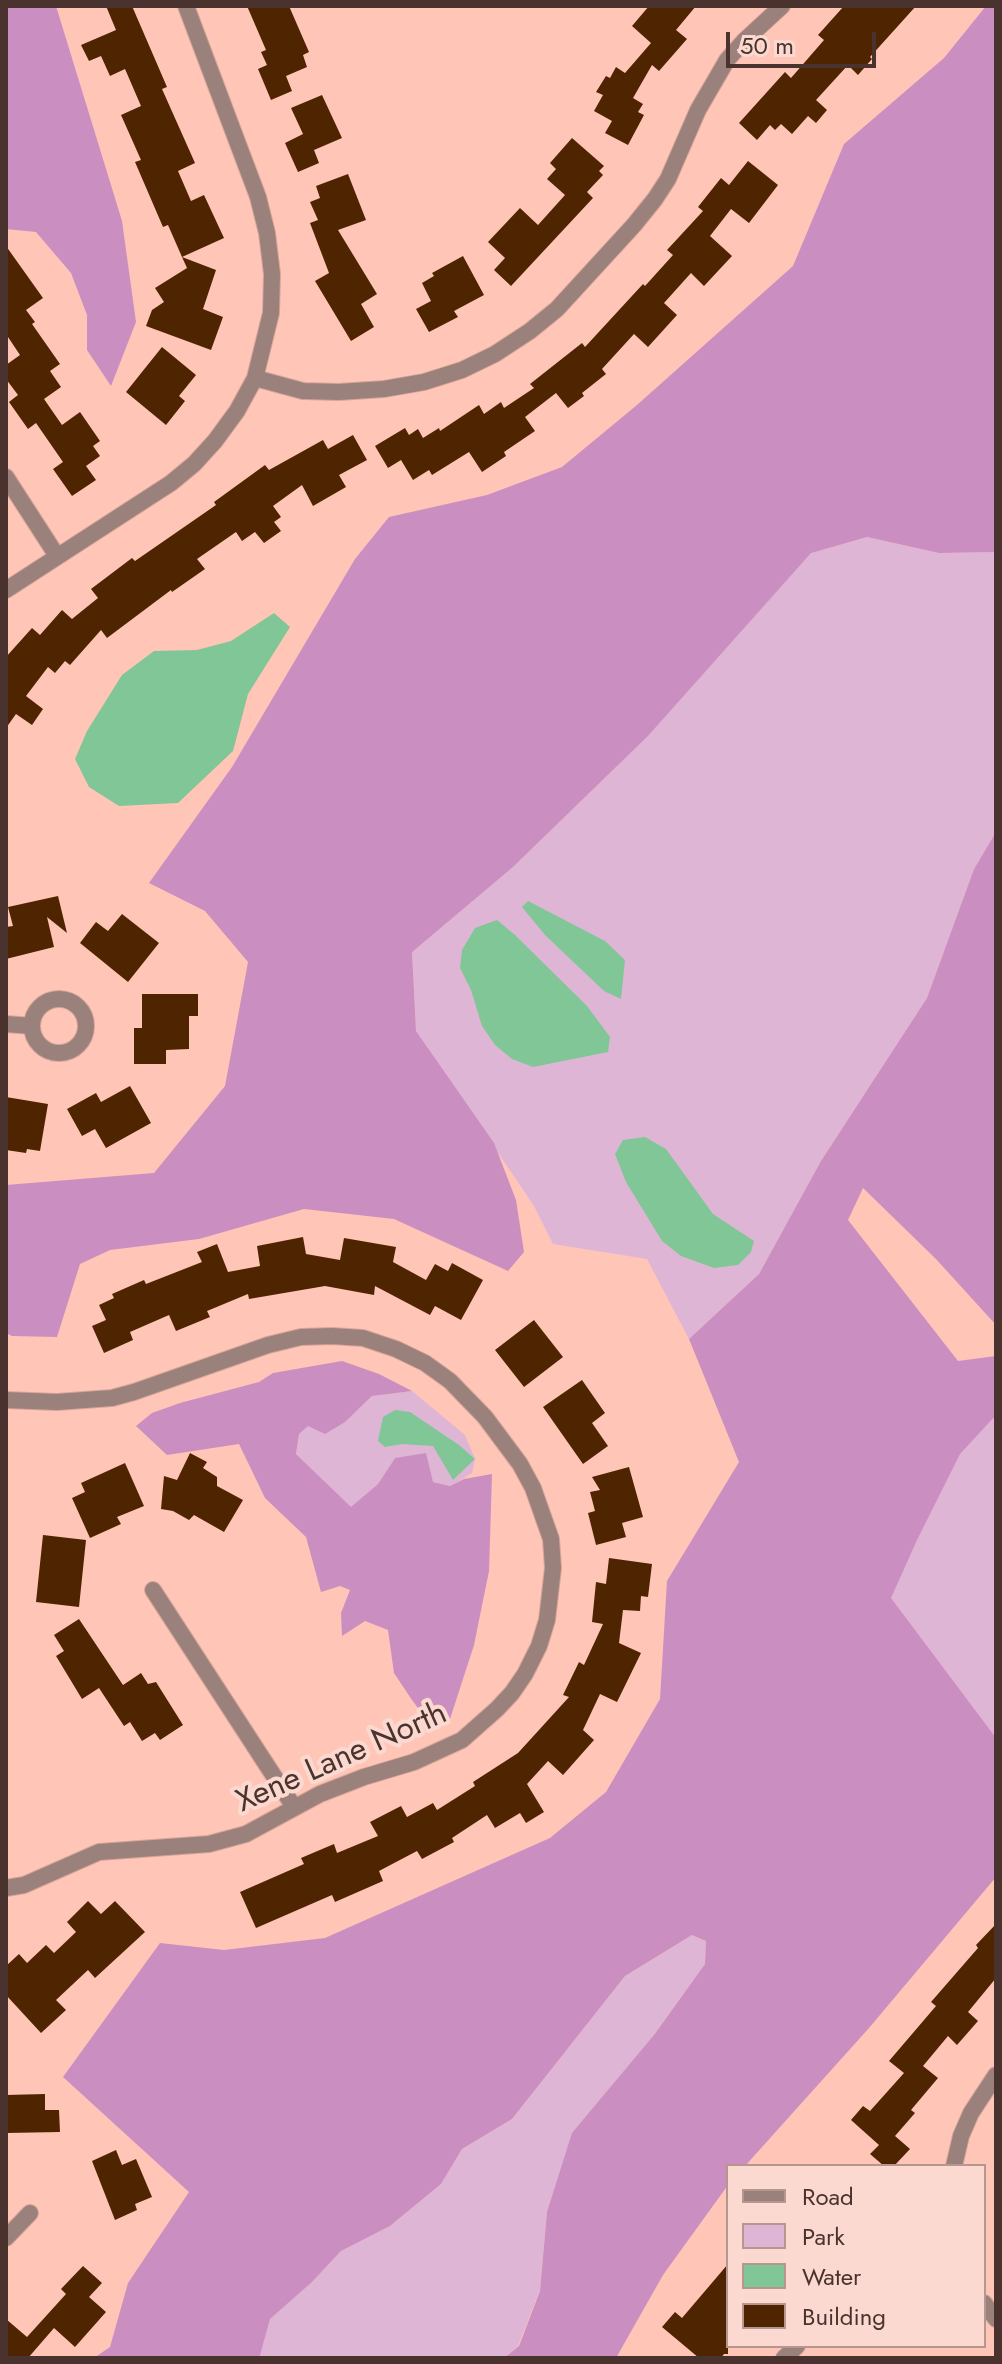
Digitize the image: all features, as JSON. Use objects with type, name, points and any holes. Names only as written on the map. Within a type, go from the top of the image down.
[{"type":"street","points":[[6,590],[171,483],[194,464],[237,411],[255,378],[271,313],[272,274],[267,233],[258,197],[186,6]]},
{"type":"street","points":[[255,378],[303,391],[384,389],[424,382],[462,370],[495,354],[530,331],[557,309],[655,199],[668,179],[698,110],[727,60],[782,6]]},
{"type":"street","points":[[6,477],[57,556]]},
{"type":"street","points":[[6,1024],[32,1026]]},
{"type":"street","name":"Xene Lane North","points":[[6,1400],[57,1402],[112,1398],[268,1345],[332,1336],[363,1338],[425,1363],[468,1397],[520,1464],[533,1488],[551,1539],[553,1568],[543,1633],[525,1674],[497,1709],[462,1740],[414,1762],[320,1794],[246,1834],[209,1844],[99,1852],[24,1885],[6,1888]]},
{"type":"street","points":[[153,1590],[294,1807]]},
{"type":"street","points":[[954,2164],[961,2136],[971,2113],[996,2075]]},
{"type":"street","points":[[6,2238],[30,2213]]},
{"type":"green space","points":[[867,537],[939,553],[996,552],[996,832],[974,869],[927,998],[821,1161],[759,1274],[689,1339],[647,1259],[553,1244],[534,1206],[416,1031],[412,951],[513,867],[648,736],[811,552]]},
{"type":"green space","points":[[412,1391],[465,1435],[475,1459],[472,1473],[451,1486],[433,1482],[395,1458],[378,1484],[351,1508],[296,1454],[299,1434],[307,1426],[345,1422],[372,1396]]},
{"type":"green space","points":[[996,1392],[996,1765],[808,1605]]},
{"type":"green space","points":[[692,1935],[706,1941],[705,1964],[654,2035],[547,2212],[540,2290],[518,2346],[504,2358],[261,2358],[259,2355],[269,2319],[312,2282],[341,2251],[390,2226],[441,2184],[462,2149],[512,2119],[625,1976]]},
{"type":"shaded area","points":[[6,6],[56,6],[122,221],[136,322],[111,386],[87,350],[87,315],[71,273],[36,232],[6,229]]},
{"type":"shaded area","points":[[986,6],[996,6],[996,552],[939,553],[867,537],[811,553],[648,736],[513,867],[412,952],[416,1031],[494,1143],[516,1200],[524,1252],[508,1271],[394,1219],[304,1209],[199,1239],[110,1250],[80,1264],[57,1337],[12,1336],[6,1333],[6,1185],[154,1173],[225,1086],[248,962],[205,911],[149,883],[232,767],[355,559],[389,517],[487,495],[562,467],[637,405],[793,266],[844,144],[944,58]]},
{"type":"shaded area","points":[[996,832],[996,1325],[936,1259],[863,1188],[848,1220],[958,1361],[996,1356],[996,1415],[960,1454],[891,1598],[996,1738],[996,1877],[869,2028],[747,2164],[726,2164],[726,2188],[663,2275],[616,2358],[504,2358],[519,2346],[540,2291],[547,2212],[572,2133],[654,2035],[705,1964],[706,1941],[692,1935],[625,1976],[512,2119],[462,2149],[441,2184],[390,2226],[341,2251],[270,2319],[261,2358],[94,2358],[110,2347],[128,2283],[189,2192],[63,2077],[160,1943],[224,1950],[325,1938],[550,1838],[606,1792],[660,1699],[667,1581],[739,1462],[689,1339],[759,1274],[821,1161],[927,998],[974,869]]},
{"type":"shaded area","points":[[342,1361],[379,1374],[412,1391],[372,1396],[345,1422],[325,1434],[308,1426],[299,1434],[296,1454],[351,1507],[378,1484],[395,1458],[426,1453],[433,1482],[450,1486],[464,1479],[492,1474],[489,1571],[474,1645],[450,1719],[424,1716],[412,1700],[394,1673],[388,1630],[365,1621],[342,1636],[341,1613],[350,1590],[340,1586],[321,1592],[306,1537],[265,1498],[239,1444],[167,1455],[136,1426],[152,1413],[259,1382],[273,1373]]},
{"type":"water","points":[[274,613],[290,627],[248,694],[233,751],[178,803],[119,806],[89,787],[75,759],[87,731],[122,675],[154,651],[197,650],[231,641]]},
{"type":"water","points":[[528,901],[605,941],[625,960],[621,999],[604,991],[545,935],[522,907]]},
{"type":"water","points":[[497,920],[587,1006],[610,1037],[608,1052],[533,1067],[512,1059],[495,1045],[482,1026],[471,990],[460,968],[462,950],[475,928]]},
{"type":"water","points":[[645,1137],[666,1149],[713,1214],[754,1241],[751,1252],[738,1265],[714,1268],[681,1256],[662,1241],[626,1182],[615,1154],[623,1140]]},
{"type":"water","points":[[395,1410],[410,1412],[475,1459],[453,1480],[433,1446],[402,1444],[385,1447],[378,1441],[383,1417]]},
{"type":"building","points":[[106,6],[132,6],[167,87],[162,89],[195,163],[178,171],[191,201],[204,195],[224,238],[182,257],[168,225],[163,227],[135,162],[141,160],[121,115],[141,106],[125,69],[110,76],[101,56],[89,61],[81,45],[116,30]]},
{"type":"building","points":[[247,6],[289,6],[309,52],[303,55],[307,67],[286,76],[292,91],[271,100],[258,69],[267,65],[261,52],[266,50]]},
{"type":"building","points":[[649,6],[696,6],[676,30],[687,39],[659,71],[652,65],[633,98],[643,104],[638,112],[644,115],[628,145],[605,133],[612,121],[594,111],[603,95],[596,92],[616,67],[625,73],[651,43],[632,26]]},
{"type":"building","points":[[844,6],[916,6],[858,75],[848,65],[816,100],[827,110],[816,123],[808,116],[792,134],[781,124],[775,130],[770,125],[757,140],[739,123],[785,72],[791,78],[824,40],[818,35]]},
{"type":"building","points":[[322,95],[342,138],[314,150],[319,163],[298,172],[285,143],[303,134],[291,108]]},
{"type":"building","points":[[572,138],[604,166],[599,171],[603,175],[587,192],[593,198],[511,286],[494,270],[505,258],[488,242],[520,208],[538,225],[565,195],[547,179],[556,169],[550,163]]},
{"type":"building","points":[[748,161],[778,185],[749,223],[731,209],[710,236],[732,256],[704,286],[691,273],[664,303],[677,315],[648,347],[634,334],[602,369],[606,374],[582,393],[584,396],[568,408],[556,393],[525,417],[535,431],[482,472],[469,452],[432,475],[429,470],[413,480],[401,460],[388,468],[375,446],[405,428],[409,435],[418,429],[423,438],[439,428],[440,431],[479,405],[484,414],[501,402],[504,408],[534,388],[530,384],[582,343],[585,347],[673,255],[667,250],[703,211],[698,207],[721,178],[729,185]]},
{"type":"building","points":[[348,174],[366,220],[338,230],[377,294],[361,304],[374,327],[351,341],[315,281],[329,273],[310,223],[318,220],[310,202],[320,198],[316,186]]},
{"type":"building","points":[[6,246],[43,298],[26,310],[60,364],[50,371],[61,387],[44,399],[62,425],[80,412],[100,441],[93,446],[100,456],[86,466],[96,480],[72,496],[53,469],[63,462],[36,423],[28,429],[9,402],[18,395],[6,379],[6,365],[20,355],[6,334]]},
{"type":"building","points":[[463,256],[484,295],[454,311],[458,317],[429,332],[416,309],[431,301],[422,283],[434,276],[432,273]]},
{"type":"building","points":[[182,257],[216,270],[203,309],[223,317],[211,350],[146,326],[152,310],[164,302],[155,288],[187,268]]},
{"type":"building","points":[[162,347],[196,375],[179,396],[185,401],[166,425],[126,392]]},
{"type":"building","points":[[353,435],[367,460],[339,475],[346,487],[313,506],[302,485],[273,506],[281,517],[274,522],[281,531],[264,543],[255,532],[242,541],[236,532],[197,559],[205,569],[171,590],[107,638],[101,630],[70,665],[65,661],[55,673],[48,667],[26,696],[43,709],[32,725],[16,714],[6,728],[6,657],[32,628],[40,635],[62,610],[72,619],[98,598],[91,589],[132,558],[135,561],[216,505],[214,502],[265,465],[269,470],[323,440],[328,449]]},
{"type":"building","points":[[58,896],[67,933],[47,917],[54,947],[6,959],[6,927],[13,926],[8,907]]},
{"type":"building","points":[[122,914],[159,943],[128,982],[80,943],[96,922],[108,931]]},
{"type":"building","points":[[142,994],[198,994],[198,1016],[189,1016],[189,1049],[166,1050],[166,1064],[134,1064],[134,1028],[142,1028]]},
{"type":"building","points":[[130,1086],[151,1123],[106,1148],[95,1129],[82,1136],[67,1109],[96,1093],[101,1102]]},
{"type":"building","points":[[6,1097],[48,1104],[40,1151],[27,1149],[26,1153],[6,1150]]},
{"type":"building","points":[[303,1237],[306,1254],[340,1260],[344,1238],[396,1247],[393,1262],[426,1280],[435,1264],[448,1271],[452,1263],[483,1280],[461,1320],[435,1306],[430,1315],[375,1286],[374,1295],[325,1286],[249,1299],[248,1294],[207,1311],[210,1317],[176,1331],[169,1315],[130,1332],[133,1340],[104,1353],[92,1326],[106,1320],[99,1305],[114,1298],[112,1294],[144,1280],[146,1284],[202,1262],[197,1252],[217,1244],[228,1272],[260,1266],[257,1246]]},
{"type":"building","points":[[534,1320],[563,1357],[524,1387],[495,1350]]},
{"type":"building","points":[[582,1380],[605,1413],[592,1423],[608,1446],[583,1464],[543,1407]]},
{"type":"building","points":[[190,1453],[207,1462],[203,1468],[217,1477],[217,1486],[243,1500],[224,1532],[194,1515],[189,1520],[173,1511],[161,1509],[164,1476],[177,1480]]},
{"type":"building","points":[[125,1463],[144,1506],[117,1517],[121,1524],[90,1538],[72,1498],[85,1492],[81,1483]]},
{"type":"building","points":[[629,1467],[643,1517],[622,1523],[626,1537],[596,1545],[588,1513],[595,1511],[590,1492],[600,1490],[592,1477]]},
{"type":"building","points":[[43,1535],[86,1540],[79,1607],[36,1602]]},
{"type":"building","points":[[609,1558],[652,1564],[648,1597],[641,1596],[640,1611],[623,1610],[619,1643],[641,1653],[617,1702],[600,1694],[583,1730],[594,1740],[563,1775],[548,1761],[527,1784],[544,1812],[526,1823],[520,1813],[495,1828],[487,1815],[452,1838],[454,1842],[422,1859],[417,1851],[379,1871],[383,1881],[335,1902],[332,1895],[256,1928],[240,1892],[304,1864],[301,1858],[334,1844],[337,1853],[378,1836],[370,1822],[401,1806],[407,1817],[433,1803],[437,1810],[518,1753],[569,1697],[563,1695],[579,1662],[584,1665],[603,1624],[592,1622],[596,1582],[606,1584]]},
{"type":"building","points":[[79,1619],[123,1685],[141,1673],[148,1684],[156,1682],[183,1725],[160,1740],[155,1733],[142,1741],[130,1722],[124,1726],[99,1688],[82,1699],[56,1656],[64,1651],[54,1635]]},
{"type":"building","points":[[88,1901],[101,1914],[115,1901],[145,1932],[95,1978],[88,1970],[56,2000],[66,2010],[41,2033],[6,1995],[6,1966],[19,1954],[27,1963],[46,1945],[54,1953],[76,1932],[67,1922]]},
{"type":"building","points":[[996,1924],[996,1978],[968,2012],[978,2021],[957,2045],[948,2036],[923,2066],[938,2078],[911,2110],[915,2113],[895,2136],[910,2149],[896,2164],[882,2164],[870,2154],[879,2145],[851,2120],[863,2106],[870,2111],[904,2073],[889,2061],[936,2006],[931,2002],[978,1948],[976,1945]]},
{"type":"building","points":[[45,2094],[45,2110],[59,2110],[60,2132],[6,2133],[6,2095]]},
{"type":"building","points":[[116,2150],[122,2165],[136,2159],[152,2197],[135,2204],[137,2210],[115,2220],[92,2161]]},
{"type":"building","points":[[83,2266],[102,2283],[89,2297],[106,2312],[75,2347],[54,2328],[28,2358],[6,2358],[6,2319],[27,2337],[66,2294],[61,2289]]},
{"type":"building","points":[[726,2266],[728,2354],[721,2358],[699,2358],[662,2327],[675,2312],[682,2318]]}]
